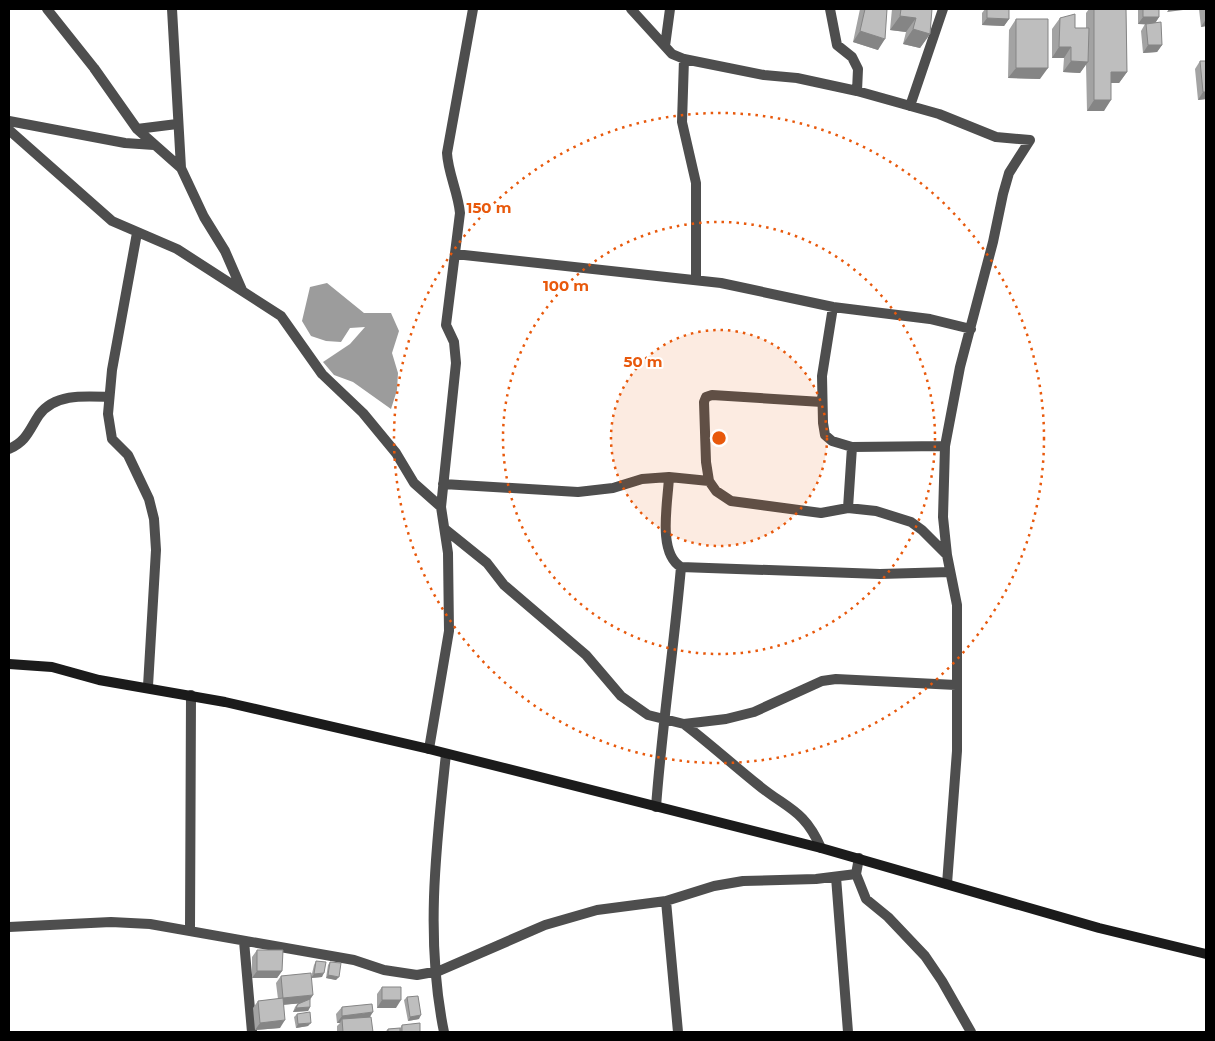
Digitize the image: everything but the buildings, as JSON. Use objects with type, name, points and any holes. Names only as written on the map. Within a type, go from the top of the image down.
[{"type":"street","points":[[47,9],[94,68],[137,129],[181,168]]},
{"type":"street","points":[[172,9],[177,124],[181,168],[204,217],[225,251],[243,290]]},
{"type":"street","points":[[429,749],[449,631],[450,608],[446,530],[441,507],[442,484],[456,373],[454,342],[446,325],[460,213],[458,195],[448,164],[447,153],[473,9]]},
{"type":"street","points":[[631,9],[672,54],[684,59],[764,75],[797,78],[857,91],[939,114],[996,137],[1030,140],[1008,173],[971,329],[960,367],[945,446],[943,517],[947,555],[956,605],[957,751],[947,884]]},
{"type":"street","points":[[665,46],[670,9]]},
{"type":"street","points":[[830,9],[837,44],[852,57],[858,69],[857,91]]},
{"type":"street","points":[[910,106],[943,9]]},
{"type":"street","points":[[684,59],[682,122],[696,183],[696,280]]},
{"type":"street","points":[[9,121],[125,143],[154,145]]},
{"type":"street","points":[[137,129],[177,124]]},
{"type":"street","points":[[9,130],[112,221],[177,249],[281,316],[322,374],[362,413],[396,453],[414,483],[441,507]]},
{"type":"street","points":[[137,233],[109,397],[108,414],[112,439],[128,456],[149,499],[154,519],[156,550],[148,686]]},
{"type":"street","points":[[455,254],[721,283],[833,307],[930,319],[971,329]]},
{"type":"street","points":[[833,307],[822,376],[825,435],[832,441],[852,446],[945,446]]},
{"type":"street","points":[[822,402],[712,395],[706,397],[704,402],[704,428],[709,481],[716,491],[730,501],[821,513],[848,508],[876,511],[910,522],[932,538],[947,555]]},
{"type":"street","points":[[9,449],[31,432],[40,414],[57,401],[72,396],[109,397]]},
{"type":"street","points":[[848,508],[852,446]]},
{"type":"street","points":[[442,484],[578,492],[613,488],[642,479],[669,477],[709,481]]},
{"type":"street","points":[[669,477],[666,524],[668,551],[673,562],[681,567],[880,574],[950,572]]},
{"type":"street","points":[[446,530],[487,563],[504,585],[586,655],[621,696],[648,715],[663,720],[684,724],[754,712],[822,681],[836,679],[956,684]]},
{"type":"street","points":[[656,807],[663,720],[675,635],[681,567]]},
{"type":"street","points":[[9,664],[52,666],[99,680],[148,686],[429,749],[859,858],[1100,928],[1206,954]]},
{"type":"street","points":[[190,930],[191,695]]},
{"type":"street","points":[[684,724],[758,785],[795,811],[812,828],[821,848]]},
{"type":"street","points":[[444,1032],[435,972],[433,917],[437,829],[446,754]]},
{"type":"street","points":[[859,858],[856,874],[866,899],[888,917],[925,956],[971,1032]]},
{"type":"street","points":[[9,927],[111,922],[150,924],[354,960],[384,970],[417,975],[435,972],[488,948],[562,919],[597,910],[666,901],[714,886],[743,881],[836,877],[856,874]]},
{"type":"street","points":[[836,877],[848,1032]]},
{"type":"street","points":[[666,901],[678,1032]]},
{"type":"street","points":[[244,941],[252,1032]]},
{"type":"shaded area","points":[[327,283],[364,313],[391,313],[399,331],[392,353],[398,373],[397,390],[391,409],[353,382],[334,375],[323,362],[350,344],[365,327],[350,328],[341,342],[326,341],[311,336],[302,321],[310,287]]}]
